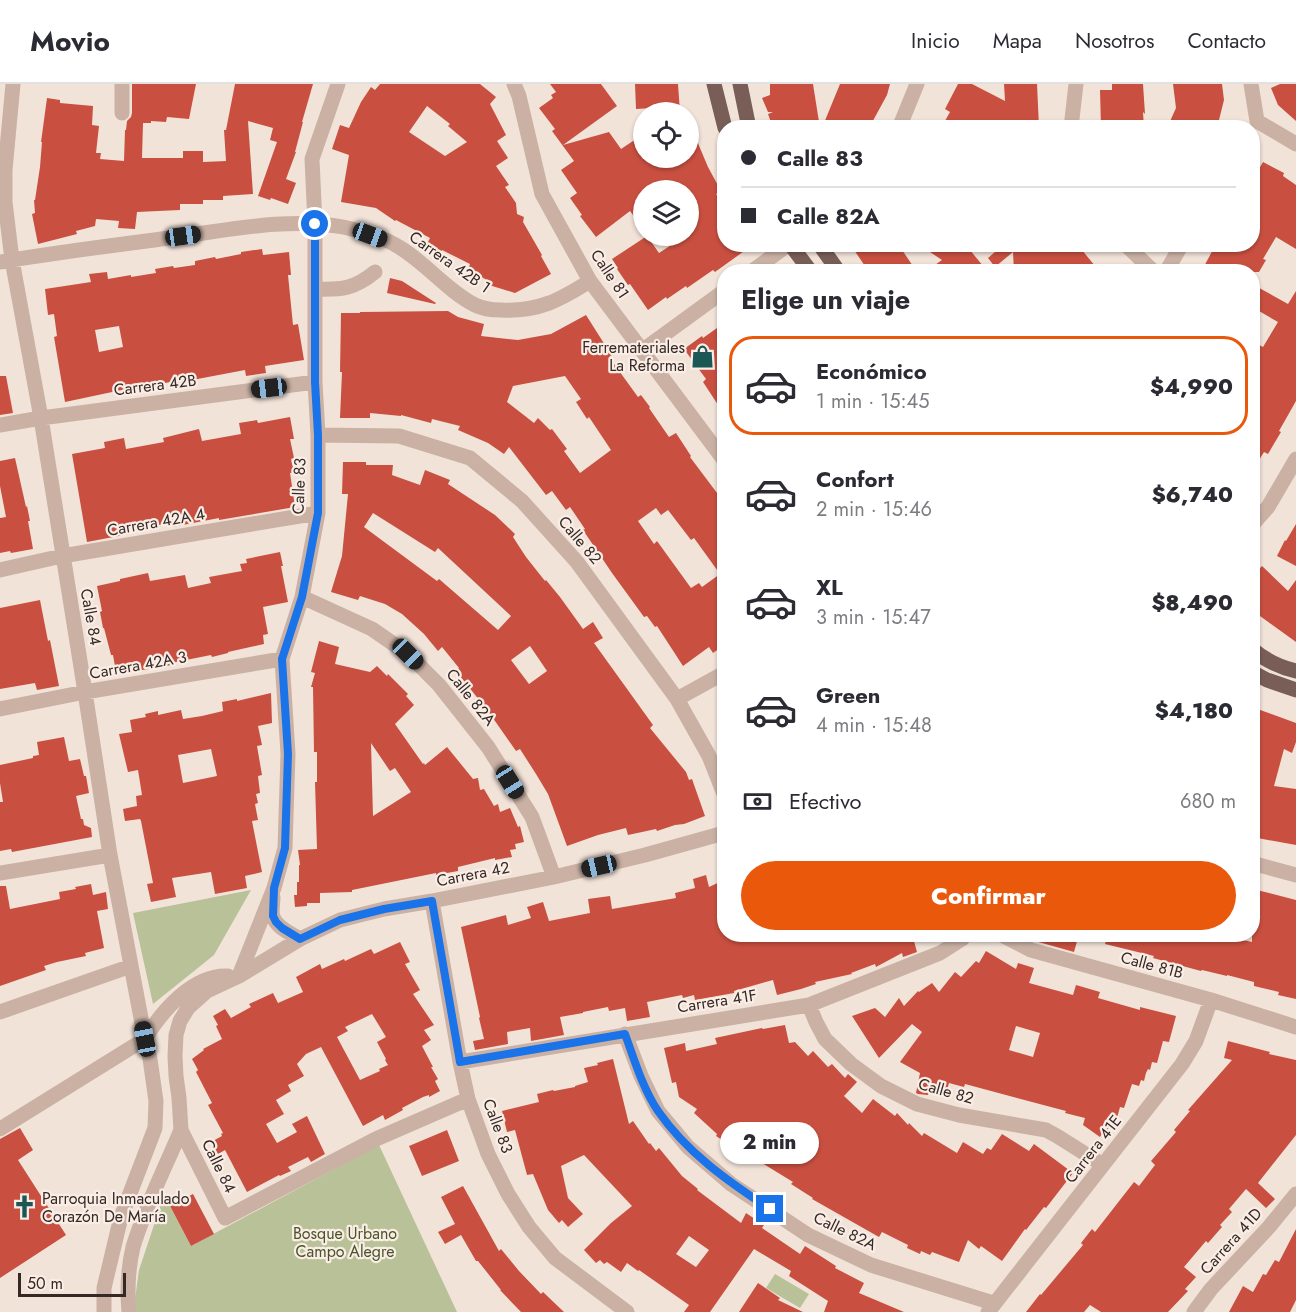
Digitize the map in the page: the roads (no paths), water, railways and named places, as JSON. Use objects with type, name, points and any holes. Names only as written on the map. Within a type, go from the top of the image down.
[{"type":"main road","points":[[714,84],[723,120]]},
{"type":"main road","points":[[740,84],[747,120]]},
{"type":"main road","points":[[795,252],[805,264]]},
{"type":"main road","points":[[1260,656],[1280,667],[1296,671]]},
{"type":"main road","points":[[1260,676],[1288,689],[1296,690]]},
{"type":"street","name":"Calle 84","points":[[13,84],[5,170],[6,261],[41,418],[110,855],[150,1059],[156,1101],[155,1128],[181,1130]]},
{"type":"street","points":[[122,84],[122,113]]},
{"type":"street","name":"Calle 83","points":[[240,976],[274,888],[285,848],[288,754],[282,659],[302,597],[318,513],[315,224],[312,159],[338,84]]},
{"type":"street","name":"Calle 81","points":[[514,84],[519,96],[542,194],[590,281],[717,450]]},
{"type":"street","points":[[902,120],[917,84]]},
{"type":"street","points":[[1072,120],[1076,84]]},
{"type":"street","points":[[1251,84],[1255,120]]},
{"type":"street","points":[[1260,127],[1296,144]]},
{"type":"street","name":"Carrera 42B 1","points":[[6,261],[271,225],[315,224],[344,227],[400,248],[457,293],[481,308],[535,309],[567,296],[590,281]]},
{"type":"street","points":[[762,264],[778,252]]},
{"type":"street","points":[[1133,252],[1146,264]]},
{"type":"street","points":[[315,289],[349,288],[363,282],[375,272]]},
{"type":"street","points":[[643,350],[717,296]]},
{"type":"street","name":"Carrera 42B","points":[[0,425],[315,382]]},
{"type":"street","name":"Calle 82","points":[[318,435],[399,436],[470,458],[522,501],[577,562],[677,699],[709,756],[717,776]]},
{"type":"street","points":[[1260,516],[1268,507],[1296,459]]},
{"type":"street","name":"Carrera 42A 4","points":[[0,570],[62,556],[318,513]]},
{"type":"street","name":"Calle 82A","points":[[302,597],[372,629],[408,654],[440,685],[488,747],[532,817],[554,877]]},
{"type":"street","name":"Carrera 42A 3","points":[[0,709],[85,692],[282,659]]},
{"type":"street","points":[[677,699],[717,677]]},
{"type":"street","name":"Carrera 42","points":[[176,1035],[180,1021],[188,1008],[207,991],[240,976],[300,939],[340,920],[384,909],[554,877],[717,835]]},
{"type":"street","points":[[0,873],[110,855]]},
{"type":"street","points":[[1260,865],[1296,875]]},
{"type":"street","name":"Calle 83","points":[[274,888],[273,916],[276,922],[300,939]]},
{"type":"street","name":"Calle 83","points":[[432,901],[468,1099],[488,1154],[508,1194],[529,1227],[555,1258],[627,1312]]},
{"type":"street","name":"Carrera 41F","points":[[460,1062],[809,1005],[940,953],[957,942]]},
{"type":"street","name":"Calle 81B","points":[[1016,942],[1031,950],[1211,1000],[1296,1027]]},
{"type":"street","points":[[0,1012],[131,966]]},
{"type":"street","name":"Carrera 42","points":[[0,1129],[145,1039],[155,1021],[177,998],[202,981],[220,975],[240,976]]},
{"type":"street","name":"Carrera 41E","points":[[991,1308],[1182,1064],[1196,1041],[1211,1000]]},
{"type":"street","name":"Calle 82","points":[[809,1005],[825,1039],[851,1064],[881,1086],[917,1104],[959,1115],[1046,1130],[1103,1165]]},
{"type":"street","name":"Calle 82A","points":[[625,1034],[641,1076],[658,1111],[688,1148],[731,1184],[808,1235],[871,1264],[991,1308]]},
{"type":"street","name":"Calle 84","points":[[176,1035],[176,1076],[181,1130],[225,1218],[376,1139],[468,1099]]},
{"type":"street","points":[[104,1312],[104,1288],[121,1217],[155,1128]]},
{"type":"street","points":[[129,1312],[127,1288],[133,1248],[149,1203],[181,1130]]},
{"type":"street","name":"Carrera 41D","points":[[1194,1312],[1211,1289],[1269,1227],[1296,1194]]},
{"type":"place","name":"Ferremateriales La Reforma","points":[[703,356]]},
{"type":"place","name":"Parroquia Inmaculado Corazón De María","points":[[24,1207]]},
{"type":"park label","name":"Bosque Urbano Campo Alegre","points":[[345,1242]]}]
